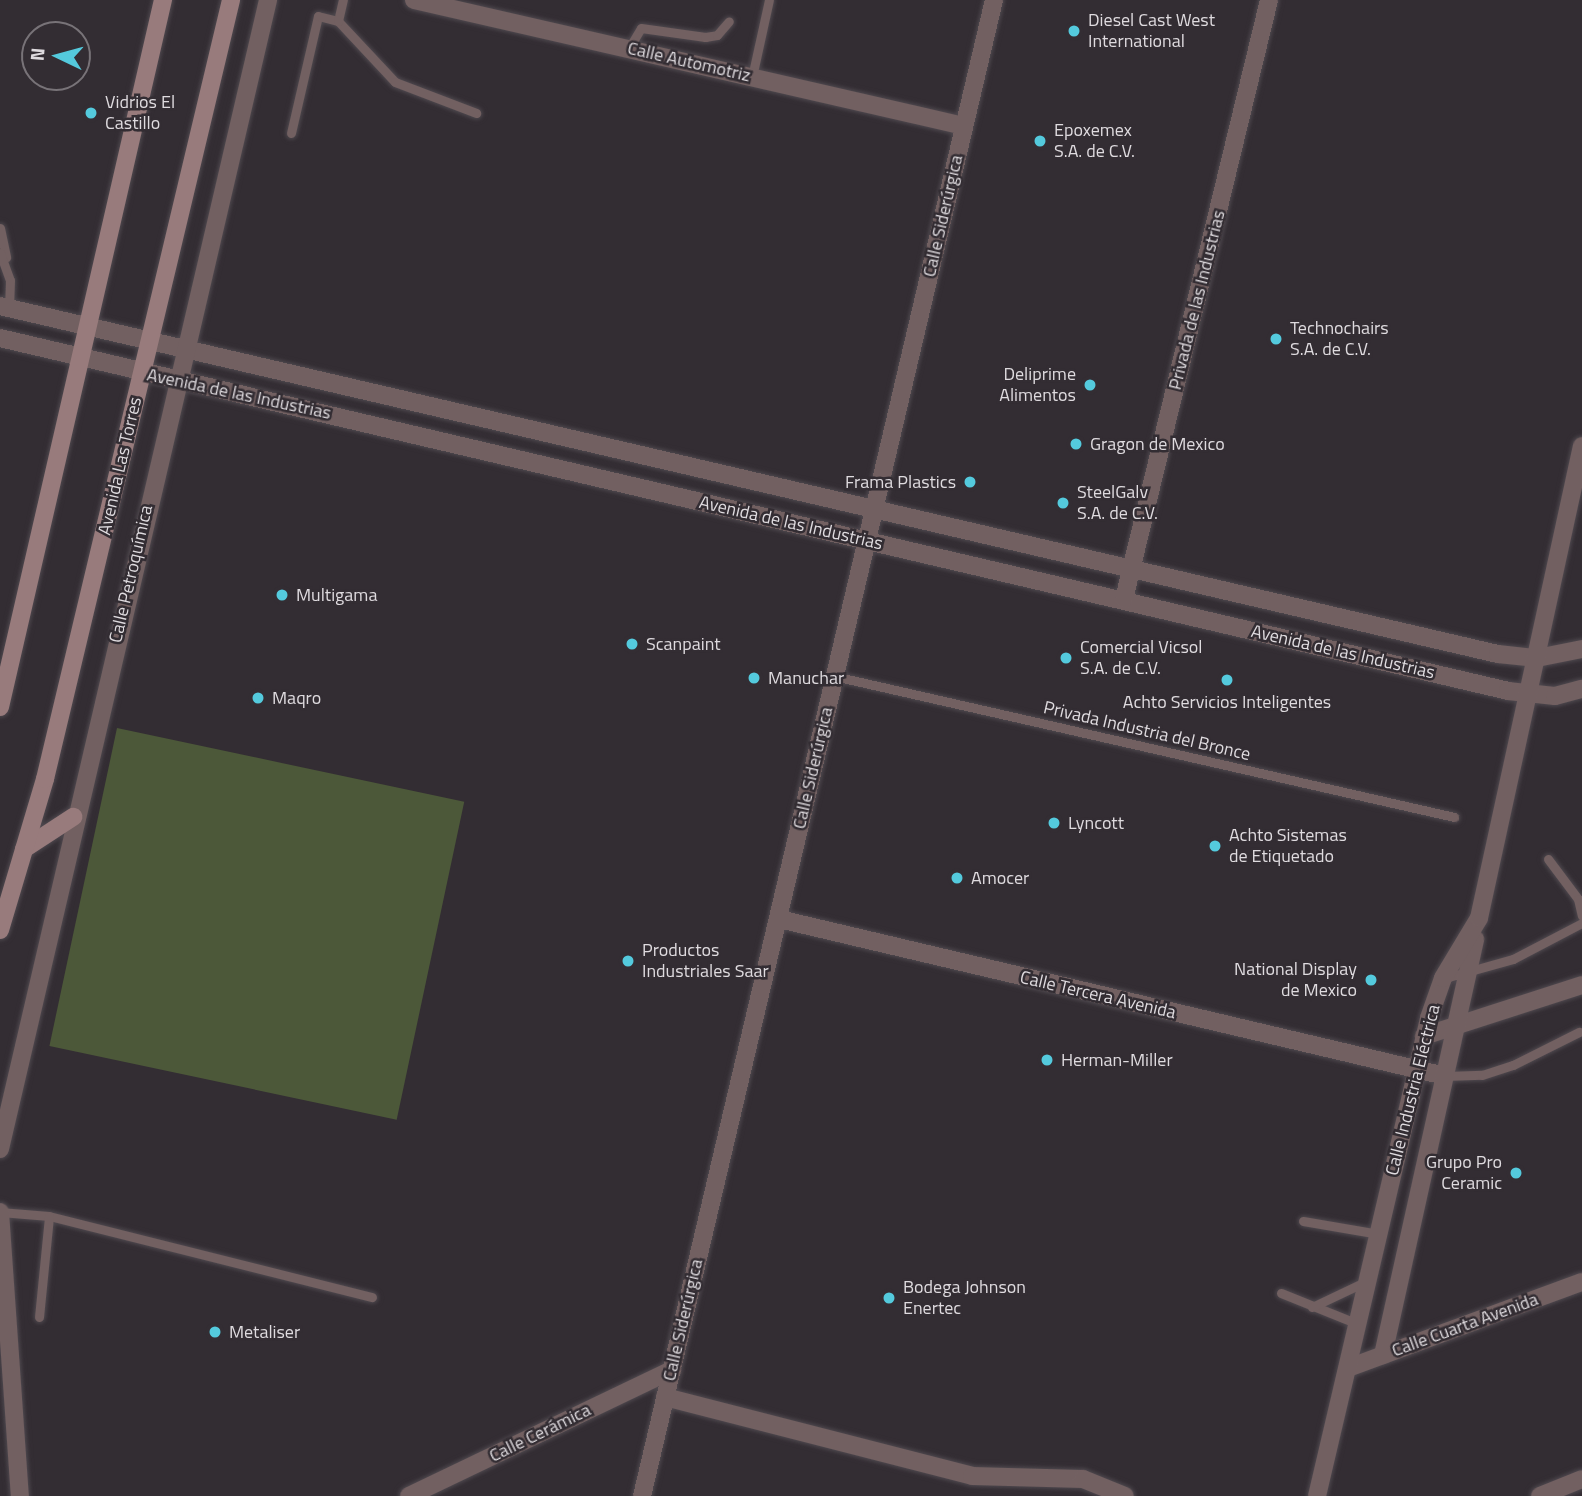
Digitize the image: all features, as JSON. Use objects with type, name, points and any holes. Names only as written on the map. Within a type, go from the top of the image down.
[{"type":"main road","points":[[0,707],[163,0]]},
{"type":"main road","name":"Avenida Las Torres","points":[[0,930],[24,849],[232,0]]},
{"type":"main road","points":[[24,849],[73,817]]},
{"type":"street","name":"Calle Petroquímica","points":[[0,1149],[73,817],[268,0]]},
{"type":"street","name":"Calle Automotriz","points":[[414,0],[964,125]]},
{"type":"street","name":"Calle Siderúrgica","points":[[642,1496],[994,0]]},
{"type":"street","name":"Privada de las Industrias","points":[[1124,599],[1269,0]]},
{"type":"street","name":"Avenida de las Industrias","points":[[5,307],[872,511],[1537,658],[1582,649]]},
{"type":"street","name":"Avenida de las Industrias","points":[[0,338],[1530,694],[1582,688]]},
{"type":"street","points":[[363,421],[370,392]]},
{"type":"street","name":"Calle Industria Eléctrica","points":[[1317,1496],[1424,1036],[1443,978],[1479,918],[1582,446]]},
{"type":"street","points":[[1383,1355],[1479,918]]},
{"type":"street","name":"Calle Tercera Avenida","points":[[779,919],[1445,1076]]},
{"type":"street","points":[[1424,1036],[1582,985]]},
{"type":"street","points":[[0,1212],[20,1496]]},
{"type":"street","name":"Calle Cuarta Avenida","points":[[1348,1368],[1582,1282]]},
{"type":"street","name":"Calle Cerámica","points":[[409,1496],[672,1370]]},
{"type":"street","points":[[665,1397],[972,1476],[1083,1479],[1125,1496]]},
{"type":"street","points":[[1540,1496],[1582,1479]]},
{"type":"lane","points":[[338,21],[343,0]]},
{"type":"lane","points":[[752,76],[769,0]]},
{"type":"lane","points":[[290,133],[318,16],[338,21],[395,82],[476,113]]},
{"type":"lane","points":[[629,48],[641,28],[705,37],[717,35],[729,21]]},
{"type":"lane","points":[[0,228],[5,307]]},
{"type":"lane","name":"Privada Industria del Bronce","points":[[834,676],[1454,817]]},
{"type":"lane","points":[[1548,859],[1578,899],[1582,916]]},
{"type":"lane","points":[[1443,978],[1468,973],[1565,936],[1582,923]]},
{"type":"lane","points":[[1445,1076],[1482,1075],[1513,1065],[1579,1032]]},
{"type":"lane","points":[[0,1212],[48,1216],[372,1297]]},
{"type":"lane","points":[[39,1317],[48,1216]]},
{"type":"lane","points":[[1303,1221],[1379,1234]]},
{"type":"lane","points":[[1311,1307],[1368,1281]]},
{"type":"lane","points":[[1281,1293],[1358,1324]]},
{"type":"green space","points":[[117,728],[464,802],[397,1120],[49,1046]]},
{"type":"place","name":"Diesel Cast West International","points":[[1074,31]]},
{"type":"place","name":"Vidrios El Castillo","points":[[91,113]]},
{"type":"place","name":"Epoxemex S.A. de C.V.","points":[[1040,141]]},
{"type":"place","name":"Technochairs S.A. de C.V.","points":[[1276,339]]},
{"type":"place","name":"Deliprime Alimentos","points":[[1090,385]]},
{"type":"place","name":"Gragon de Mexico","points":[[1076,444]]},
{"type":"place","name":"Frama Plastics","points":[[970,482]]},
{"type":"place","name":"SteelGalv S.A. de C.V.","points":[[1063,503]]},
{"type":"place","name":"Multigama","points":[[282,595]]},
{"type":"place","name":"Scanpaint","points":[[632,644]]},
{"type":"place","name":"Comercial Vicsol S.A. de C.V.","points":[[1066,658]]},
{"type":"place","name":"Manuchar","points":[[754,678]]},
{"type":"place","name":"Achto Servicios Inteligentes","points":[[1227,680]]},
{"type":"place","name":"Maqro","points":[[258,698]]},
{"type":"place","name":"Lyncott","points":[[1054,823]]},
{"type":"place","name":"Achto Sistemas de Etiquetado","points":[[1215,846]]},
{"type":"place","name":"Amocer","points":[[957,878]]},
{"type":"place","name":"Productos Industriales Saar","points":[[628,961]]},
{"type":"place","name":"National Display de Mexico","points":[[1371,980]]},
{"type":"place","name":"Herman-Miller","points":[[1047,1060]]},
{"type":"place","name":"Grupo Pro Ceramic","points":[[1516,1173]]},
{"type":"place","name":"Bodega Johnson Enertec","points":[[889,1298]]},
{"type":"place","name":"Metaliser","points":[[215,1332]]}]
